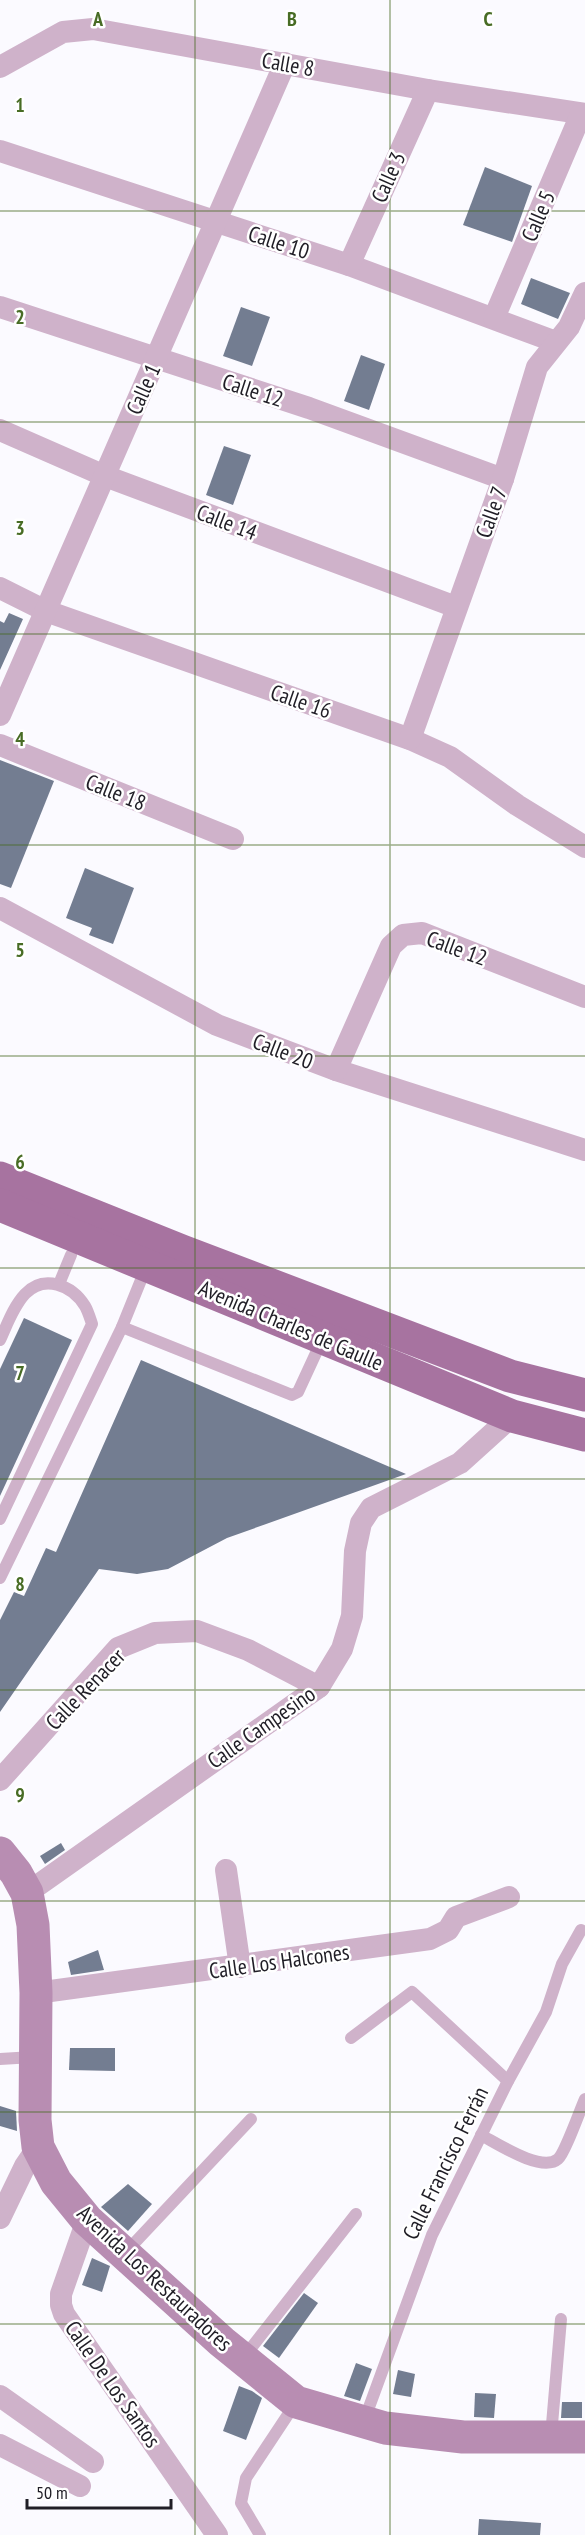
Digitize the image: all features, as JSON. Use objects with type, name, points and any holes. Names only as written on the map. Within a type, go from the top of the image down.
[{"type":"main road","points":[[0,1157],[105,1199],[178,1263],[141,1280],[65,1269],[0,1228]]},
{"type":"main road","name":"Avenida Charles de Gaulle","points":[[0,1179],[178,1263],[322,1340],[512,1416],[585,1435]]},
{"type":"main road","name":"Avenida Charles de Gaulle","points":[[0,1206],[178,1263],[510,1376],[585,1395]]},
{"type":"street","name":"Calle 8","points":[[0,67],[63,32],[93,29],[428,90],[583,114]]},
{"type":"street","name":"Calle 1","points":[[0,715],[285,63]]},
{"type":"street","name":"Calle 3","points":[[349,265],[428,90]]},
{"type":"street","name":"Calle 5","points":[[494,318],[583,114]]},
{"type":"street","name":"Calle 10","points":[[0,151],[349,265],[556,342]]},
{"type":"street","name":"Calle 7","points":[[410,739],[503,479],[537,367],[569,327],[585,293]]},
{"type":"street","name":"Calle 12","points":[[0,306],[309,408],[503,479]]},
{"type":"street","name":"Calle 14","points":[[0,430],[105,476],[456,607]]},
{"type":"street","name":"Calle 16","points":[[0,588],[46,611],[410,739],[450,756],[516,805],[585,847]]},
{"type":"street","name":"Calle 18","points":[[0,744],[233,839]]},
{"type":"street","name":"Calle 20","points":[[0,908],[217,1025],[336,1070],[585,1150]]},
{"type":"street","name":"Calle 12","points":[[336,1070],[391,946],[403,935],[422,933],[585,997]]},
{"type":"street","name":"Calle Campesino","points":[[27,1893],[319,1687],[342,1649],[352,1616],[355,1551],[361,1523],[371,1508],[460,1463],[512,1416]]},
{"type":"street","name":"Calle Renacer","points":[[0,1780],[118,1648],[155,1633],[197,1631],[248,1650],[319,1687]]},
{"type":"street","name":"Avenida Los Restauradores","points":[[0,1852],[16,1873],[27,1893],[33,1925],[36,1993],[35,2120],[38,2146],[56,2182],[87,2220],[296,2402],[385,2428],[463,2437],[576,2433]]},
{"type":"street","points":[[226,1870],[240,1966]]},
{"type":"street","name":"Calle Los Halcones","points":[[36,1993],[430,1939],[448,1930],[456,1917],[509,1897]]},
{"type":"street","points":[[0,2218],[25,2166],[38,2146]]},
{"type":"street","name":"Calle De Los Santos","points":[[87,2220],[61,2295],[64,2314],[217,2535]]},
{"type":"street","points":[[0,2396],[93,2462]]},
{"type":"street","points":[[0,2445],[80,2486]]},
{"type":"lane","points":[[0,1340],[18,1303],[27,1292],[65,1269],[71,1291],[85,1306],[92,1324],[0,1519]]},
{"type":"lane","points":[[0,1578],[123,1327],[141,1280]]},
{"type":"lane","points":[[123,1327],[292,1395],[298,1392],[322,1340]]},
{"type":"lane","name":"Calle Francisco Ferrán","points":[[364,2422],[432,2235],[508,2081],[546,2012],[562,1964],[581,1930]]},
{"type":"lane","points":[[351,2038],[412,1992],[508,2081]]},
{"type":"lane","points":[[0,2059],[35,2057]]},
{"type":"lane","points":[[481,2135],[538,2163],[549,2164],[560,2158],[585,2099]]},
{"type":"lane","points":[[124,2254],[251,2119]]},
{"type":"lane","points":[[243,2358],[356,2214]]},
{"type":"lane","points":[[561,2319],[576,2433]]},
{"type":"lane","points":[[260,2535],[241,2503],[246,2478],[296,2402]]},
{"type":"building","points":[[485,167],[532,186],[512,242],[463,225]]},
{"type":"building","points":[[531,278],[570,293],[558,319],[521,304]]},
{"type":"building","points":[[241,307],[270,317],[252,366],[223,356]]},
{"type":"building","points":[[361,355],[385,364],[369,410],[344,401]]},
{"type":"building","points":[[224,446],[251,455],[233,505],[206,495]]},
{"type":"building","points":[[9,613],[23,619],[0,670],[0,621],[4,623]]},
{"type":"building","points":[[0,760],[54,781],[11,888],[0,884]]},
{"type":"building","points":[[85,868],[134,888],[113,944],[89,935],[92,928],[66,918]]},
{"type":"building","points":[[24,1318],[72,1340],[0,1496],[0,1369]]},
{"type":"building","points":[[141,1360],[406,1474],[227,1538],[168,1569],[137,1574],[99,1569],[0,1712],[0,1620],[14,1592],[24,1596],[46,1548],[56,1552]]},
{"type":"building","points":[[61,1843],[65,1850],[45,1864],[40,1856]]},
{"type":"building","points":[[98,1950],[104,1970],[71,1975],[68,1962]]},
{"type":"building","points":[[70,2048],[115,2048],[115,2071],[69,2070]]},
{"type":"building","points":[[0,2106],[16,2111],[17,2131],[0,2126]]},
{"type":"building","points":[[128,2184],[152,2204],[128,2231],[101,2207]]},
{"type":"building","points":[[92,2258],[110,2266],[102,2292],[82,2285]]},
{"type":"building","points":[[304,2293],[318,2303],[279,2358],[263,2346]]},
{"type":"building","points":[[356,2363],[372,2369],[360,2401],[344,2396]]},
{"type":"building","points":[[398,2370],[415,2374],[411,2397],[393,2394]]},
{"type":"building","points":[[239,2386],[262,2398],[246,2440],[223,2431]]},
{"type":"building","points":[[475,2393],[496,2394],[494,2418],[474,2417]]},
{"type":"building","points":[[562,2402],[582,2402],[582,2418],[561,2418]]},
{"type":"building","points":[[479,2519],[541,2523],[540,2535],[478,2535]]}]
